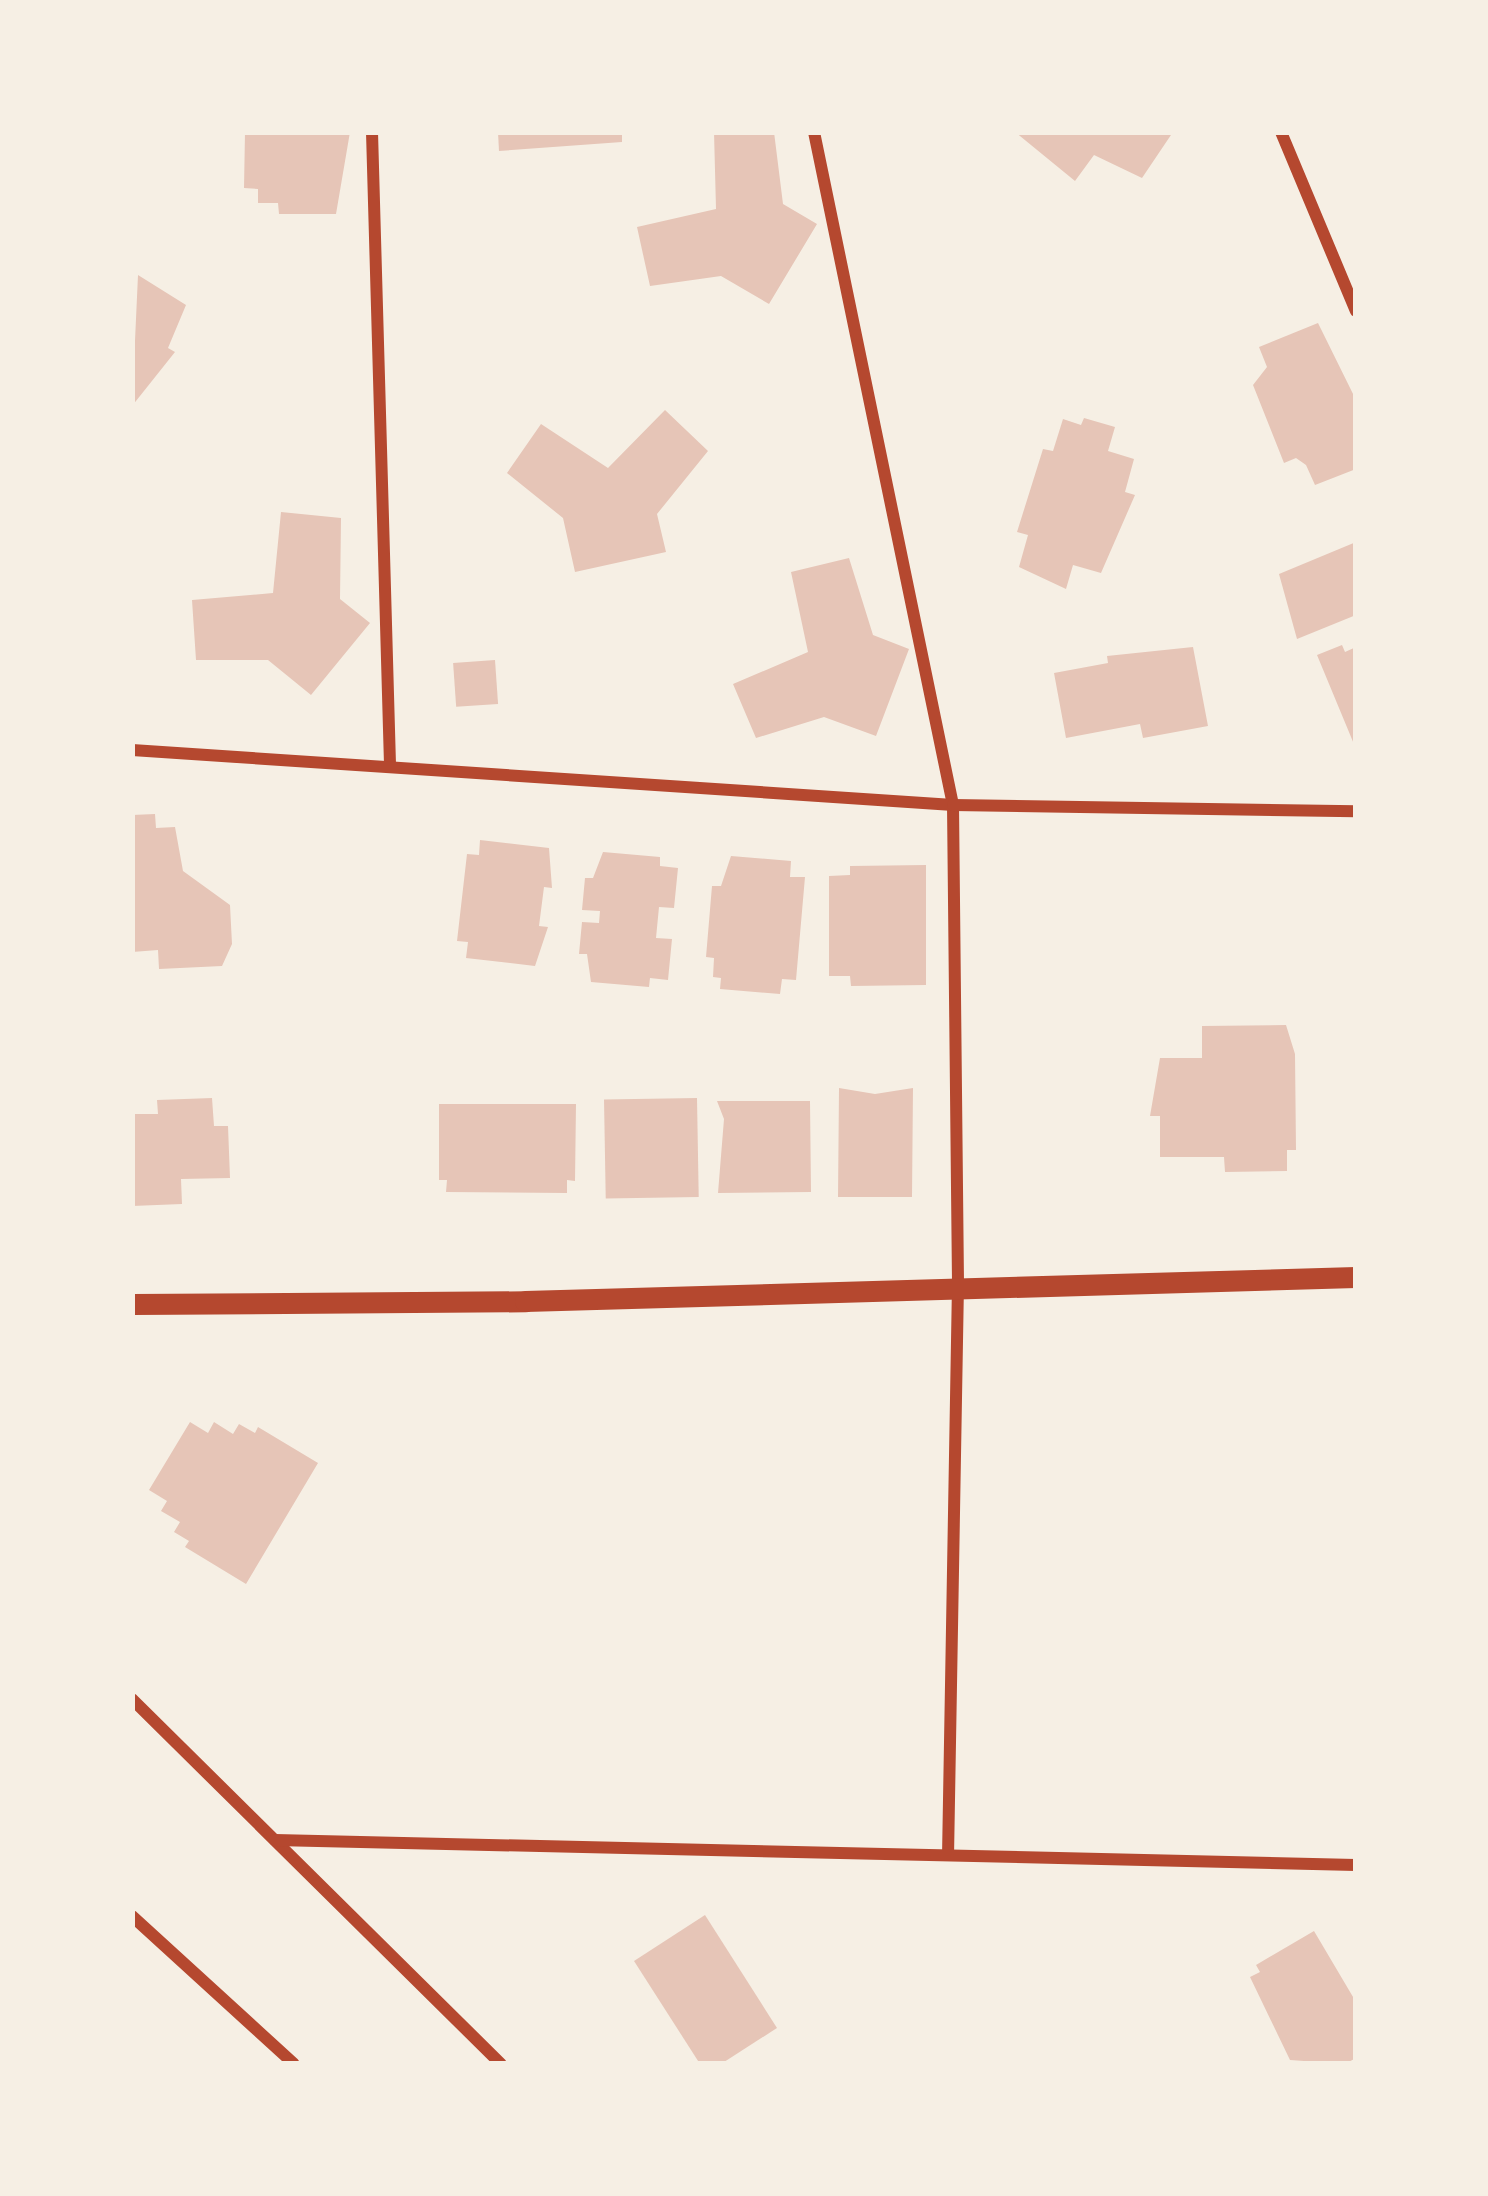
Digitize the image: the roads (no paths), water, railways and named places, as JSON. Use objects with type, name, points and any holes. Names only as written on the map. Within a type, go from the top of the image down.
[{"type":"street","points":[[372,132],[390,765]]},
{"type":"street","points":[[814,132],[953,805],[958,1284],[948,1856]]},
{"type":"street","points":[[1280,132],[1356,310]]},
{"type":"street","points":[[132,750],[953,805],[1356,811]]},
{"type":"street","points":[[132,1304],[526,1301],[958,1284],[1356,1277]]},
{"type":"street","points":[[132,1699],[501,2064]]},
{"type":"street","points":[[275,1840],[1356,1864]]},
{"type":"street","points":[[132,1916],[294,2064]]}]
